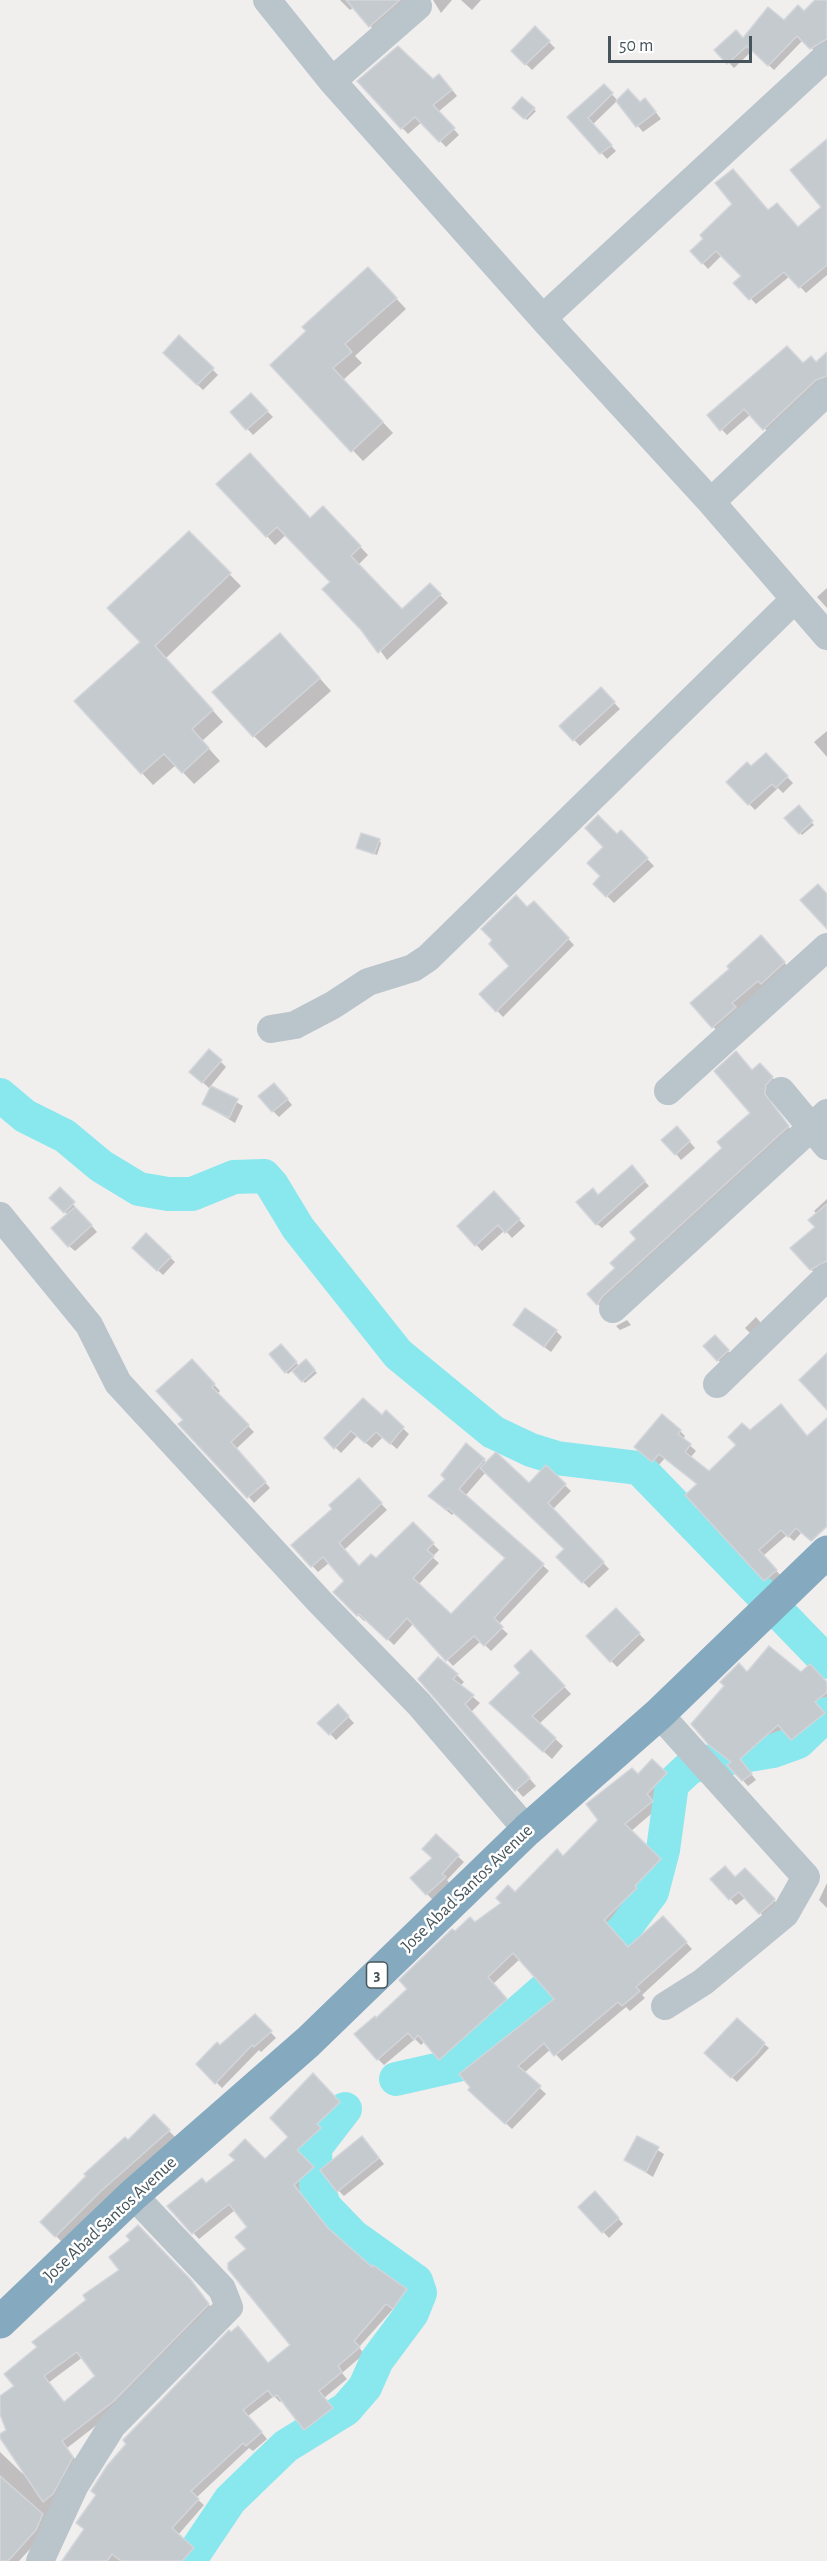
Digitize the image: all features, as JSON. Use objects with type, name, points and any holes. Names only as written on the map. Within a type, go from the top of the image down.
[{"type":"highway","name":"Jose Abad Santos Avenue","points":[[0,2322],[133,2195],[308,2042],[527,1830],[659,1714],[827,1552]]},
{"type":"street","points":[[267,0],[332,81],[711,502],[827,636]]},
{"type":"street","points":[[332,81],[418,6]]},
{"type":"street","points":[[543,318],[827,56]]},
{"type":"street","points":[[711,502],[827,392]]},
{"type":"street","points":[[271,1029],[296,1024],[333,1005],[368,982],[413,968],[428,958],[795,599]]},
{"type":"street","points":[[668,1091],[827,947]]},
{"type":"street","points":[[613,1309],[822,1129],[781,1092]]},
{"type":"street","points":[[0,1216],[89,1325],[118,1383],[320,1602],[419,1704],[527,1830]]},
{"type":"street","points":[[717,1384],[827,1277]]},
{"type":"street","points":[[659,1714],[806,1877],[785,1914],[703,1982],[665,2006]]},
{"type":"street","points":[[40,2561],[75,2486],[112,2426],[229,2307],[222,2289],[133,2195]]},
{"type":"building","points":[[346,0],[400,0],[369,27]]},
{"type":"building","points":[[815,0],[827,0],[827,39],[810,49],[797,36],[768,66],[747,46],[727,64],[714,50],[736,30],[743,38],[768,7],[784,20],[798,5],[804,11]]},
{"type":"building","points":[[535,26],[550,41],[525,65],[511,51]]},
{"type":"building","points":[[398,46],[433,79],[439,74],[452,90],[433,105],[455,128],[439,142],[415,117],[401,129],[357,81]]},
{"type":"building","points":[[604,84],[613,93],[588,118],[612,145],[600,154],[567,117]]},
{"type":"building","points":[[628,89],[640,102],[645,98],[656,112],[636,127],[616,101]]},
{"type":"building","points":[[522,97],[535,108],[524,119],[512,108]]},
{"type":"building","points":[[827,139],[827,265],[799,288],[784,272],[749,300],[733,283],[741,276],[716,251],[702,264],[690,251],[703,239],[700,235],[732,204],[715,183],[733,169],[768,210],[777,203],[798,227],[821,207],[790,170]]},
{"type":"building","points":[[368,267],[397,298],[345,344],[352,352],[333,368],[383,422],[351,452],[270,365],[306,331],[302,327]]},
{"type":"building","points":[[179,335],[214,368],[197,385],[163,353]]},
{"type":"building","points":[[787,346],[803,363],[811,356],[816,362],[827,352],[827,376],[816,380],[763,430],[744,409],[720,431],[707,415]]},
{"type":"building","points":[[251,393],[268,411],[246,430],[230,412]]},
{"type":"building","points":[[250,453],[310,518],[323,506],[361,546],[351,556],[402,609],[430,583],[441,594],[378,653],[361,630],[322,589],[330,582],[277,527],[266,537],[216,484]]},
{"type":"building","points":[[189,531],[231,573],[155,646],[213,710],[192,729],[209,748],[182,773],[164,754],[141,774],[74,701],[140,642],[107,608]]},
{"type":"building","points":[[280,633],[320,678],[253,737],[212,692]]},
{"type":"building","points":[[601,687],[615,702],[573,741],[559,726]]},
{"type":"building","points":[[766,753],[788,776],[776,788],[772,784],[748,805],[726,782],[747,762],[751,766]]},
{"type":"building","points":[[799,805],[813,821],[799,834],[784,818]]},
{"type":"building","points":[[598,815],[617,834],[621,830],[648,858],[606,897],[593,884],[600,876],[587,863],[603,847],[585,828]]},
{"type":"building","points":[[361,833],[380,839],[374,854],[356,848]]},
{"type":"building","points":[[818,884],[827,894],[827,929],[800,900]]},
{"type":"building","points":[[516,895],[527,907],[534,901],[569,938],[496,1012],[479,994],[509,966],[489,944],[492,940],[481,929]]},
{"type":"building","points":[[761,935],[785,962],[761,984],[758,981],[732,1003],[736,1007],[712,1028],[690,1003],[729,969],[727,966]]},
{"type":"building","points":[[209,1049],[222,1060],[202,1083],[189,1072]]},
{"type":"building","points":[[736,1051],[752,1070],[760,1063],[773,1077],[766,1085],[765,1094],[789,1126],[602,1297],[597,1305],[587,1294],[615,1268],[610,1263],[636,1239],[630,1232],[722,1148],[717,1142],[750,1113],[714,1071]]},
{"type":"building","points":[[274,1083],[288,1099],[272,1112],[258,1096]]},
{"type":"building","points":[[211,1086],[238,1099],[229,1118],[202,1104]]},
{"type":"building","points":[[677,1126],[690,1141],[675,1155],[661,1140]]},
{"type":"building","points":[[632,1165],[645,1181],[596,1225],[576,1202],[593,1188],[598,1195]]},
{"type":"building","points":[[60,1187],[75,1202],[64,1213],[49,1198]]},
{"type":"building","points":[[494,1191],[520,1219],[505,1233],[498,1225],[475,1246],[457,1226]]},
{"type":"building","points":[[827,1204],[827,1261],[810,1270],[790,1248],[815,1227],[808,1220]]},
{"type":"building","points":[[75,1207],[92,1225],[68,1247],[51,1228]]},
{"type":"building","points":[[146,1233],[171,1257],[157,1271],[132,1248]]},
{"type":"building","points":[[525,1308],[557,1330],[544,1347],[513,1325]]},
{"type":"building","points":[[715,1335],[729,1350],[717,1361],[703,1346]]},
{"type":"building","points":[[281,1344],[297,1362],[285,1373],[269,1354]]},
{"type":"building","points":[[827,1353],[827,1410],[799,1380]]},
{"type":"building","points":[[192,1359],[215,1384],[212,1387],[249,1425],[231,1442],[266,1482],[247,1498],[178,1424],[183,1420],[156,1391]]},
{"type":"building","points":[[306,1359],[315,1370],[302,1382],[292,1371]]},
{"type":"building","points":[[363,1398],[382,1415],[386,1410],[404,1427],[390,1444],[376,1432],[365,1443],[351,1431],[334,1449],[324,1438]]},
{"type":"building","points":[[781,1404],[807,1436],[827,1418],[827,1526],[811,1541],[796,1528],[788,1537],[781,1530],[759,1550],[777,1570],[764,1581],[685,1495],[697,1484],[659,1454],[652,1462],[634,1447],[662,1414],[681,1430],[678,1434],[691,1444],[685,1452],[709,1471],[736,1445],[728,1437],[742,1423],[750,1430]]},
{"type":"building","points":[[466,1443],[485,1459],[459,1489],[544,1564],[494,1618],[503,1627],[484,1646],[474,1636],[446,1661],[407,1618],[387,1640],[359,1614],[357,1616],[333,1592],[344,1581],[323,1557],[311,1567],[291,1545],[332,1509],[329,1505],[359,1478],[382,1503],[339,1543],[359,1566],[371,1554],[376,1558],[413,1522],[434,1543],[427,1550],[434,1556],[413,1578],[451,1614],[505,1558],[448,1508],[446,1510],[428,1496],[445,1479],[441,1475]]},
{"type":"building","points":[[496,1452],[529,1483],[546,1465],[566,1484],[548,1503],[604,1562],[582,1583],[556,1557],[564,1549],[480,1468]]},
{"type":"building","points":[[616,1608],[640,1633],[610,1662],[586,1636]]},
{"type":"building","points":[[769,1646],[801,1672],[810,1664],[827,1682],[827,1692],[815,1702],[825,1713],[791,1740],[778,1725],[740,1759],[752,1774],[742,1781],[727,1765],[731,1762],[709,1745],[691,1724],[724,1686],[720,1682],[739,1663],[747,1672]]},
{"type":"building","points":[[531,1650],[565,1686],[532,1716],[556,1738],[543,1752],[489,1703],[520,1673],[514,1666]]},
{"type":"building","points":[[438,1657],[458,1674],[453,1679],[474,1695],[465,1704],[530,1778],[515,1791],[418,1679]]},
{"type":"building","points":[[338,1704],[349,1716],[329,1735],[317,1723]]},
{"type":"building","points":[[652,1759],[667,1773],[647,1794],[653,1801],[625,1824],[661,1859],[635,1886],[637,1888],[604,1920],[628,1947],[663,1916],[687,1942],[636,1987],[640,1991],[622,2006],[618,2002],[554,2056],[544,2043],[518,2066],[541,2086],[505,2124],[468,2090],[470,2087],[459,2074],[554,1999],[513,1953],[488,1977],[507,1999],[439,2060],[418,2035],[414,2040],[408,2033],[377,2060],[354,2034],[375,2016],[376,2018],[407,1989],[399,1980],[452,1929],[455,1931],[470,1917],[475,1922],[501,1903],[496,1898],[508,1885],[515,1892],[557,1849],[563,1856],[598,1820],[586,1804],[632,1768],[638,1774]]},
{"type":"building","points":[[436,1834],[459,1855],[442,1874],[446,1877],[426,1895],[410,1878],[432,1858],[422,1849]]},
{"type":"building","points":[[725,1866],[735,1877],[745,1868],[775,1899],[759,1914],[739,1892],[729,1900],[710,1879]]},
{"type":"building","points":[[255,2014],[272,2031],[254,2047],[252,2045],[215,2084],[196,2064],[217,2042],[220,2045]]},
{"type":"building","points":[[737,2018],[765,2043],[756,2055],[731,2078],[704,2053]]},
{"type":"building","points":[[313,2073],[340,2102],[317,2124],[321,2128],[297,2150],[314,2167],[294,2185],[328,2228],[372,2267],[373,2265],[407,2289],[393,2309],[386,2304],[354,2341],[360,2347],[338,2366],[342,2372],[319,2391],[333,2408],[304,2430],[277,2395],[273,2397],[268,2390],[243,2410],[262,2432],[246,2446],[243,2443],[191,2491],[199,2499],[172,2528],[194,2548],[182,2561],[121,2561],[112,2554],[107,2561],[62,2561],[84,2529],[76,2523],[96,2495],[91,2491],[107,2466],[126,2444],[123,2440],[229,2330],[231,2332],[238,2326],[268,2363],[290,2345],[228,2269],[228,2263],[246,2249],[235,2237],[247,2227],[229,2204],[192,2234],[167,2206],[202,2178],[206,2183],[235,2160],[229,2155],[245,2139],[265,2159],[288,2137],[270,2118]]},
{"type":"building","points":[[154,2114],[170,2130],[100,2192],[55,2237],[40,2222],[86,2176],[84,2174],[125,2137],[128,2140]]},
{"type":"building","points":[[362,2136],[379,2158],[337,2192],[320,2170]]},
{"type":"building","points":[[637,2136],[659,2147],[646,2172],[624,2160]]},
{"type":"building","points":[[595,2191],[619,2218],[602,2233],[578,2207]]},
{"type":"building","points":[[138,2225],[191,2280],[209,2304],[114,2401],[62,2441],[73,2457],[53,2494],[43,2502],[0,2438],[0,2434],[6,2430],[0,2414],[0,2396],[14,2386],[4,2374],[37,2347],[32,2342],[86,2300],[83,2295],[119,2270],[109,2257],[130,2240],[126,2236]],"holes":[[[77,2352],[95,2376],[64,2402],[44,2376]]]},
{"type":"building","points":[[0,2476],[43,2514],[36,2530],[8,2561],[0,2561]]},
{"type":"waterway","points":[[0,1095],[25,1116],[65,1136],[101,1166],[139,1189],[168,1194],[192,1194],[234,1177],[264,1176],[298,1228],[398,1354],[493,1432],[531,1450],[557,1458],[639,1468],[827,1662]]},
{"type":"waterway","points":[[707,1762],[773,1751],[798,1742],[827,1714]]},
{"type":"waterway","points":[[396,2079],[458,2065],[544,1990],[622,1932],[652,1892],[663,1850],[672,1784],[689,1768],[700,1764]]},
{"type":"waterway","points":[[189,2561],[230,2500],[286,2446],[346,2409],[365,2387],[377,2360],[412,2313],[420,2293],[416,2281],[353,2236],[325,2207],[316,2185],[315,2148],[345,2109]]}]
